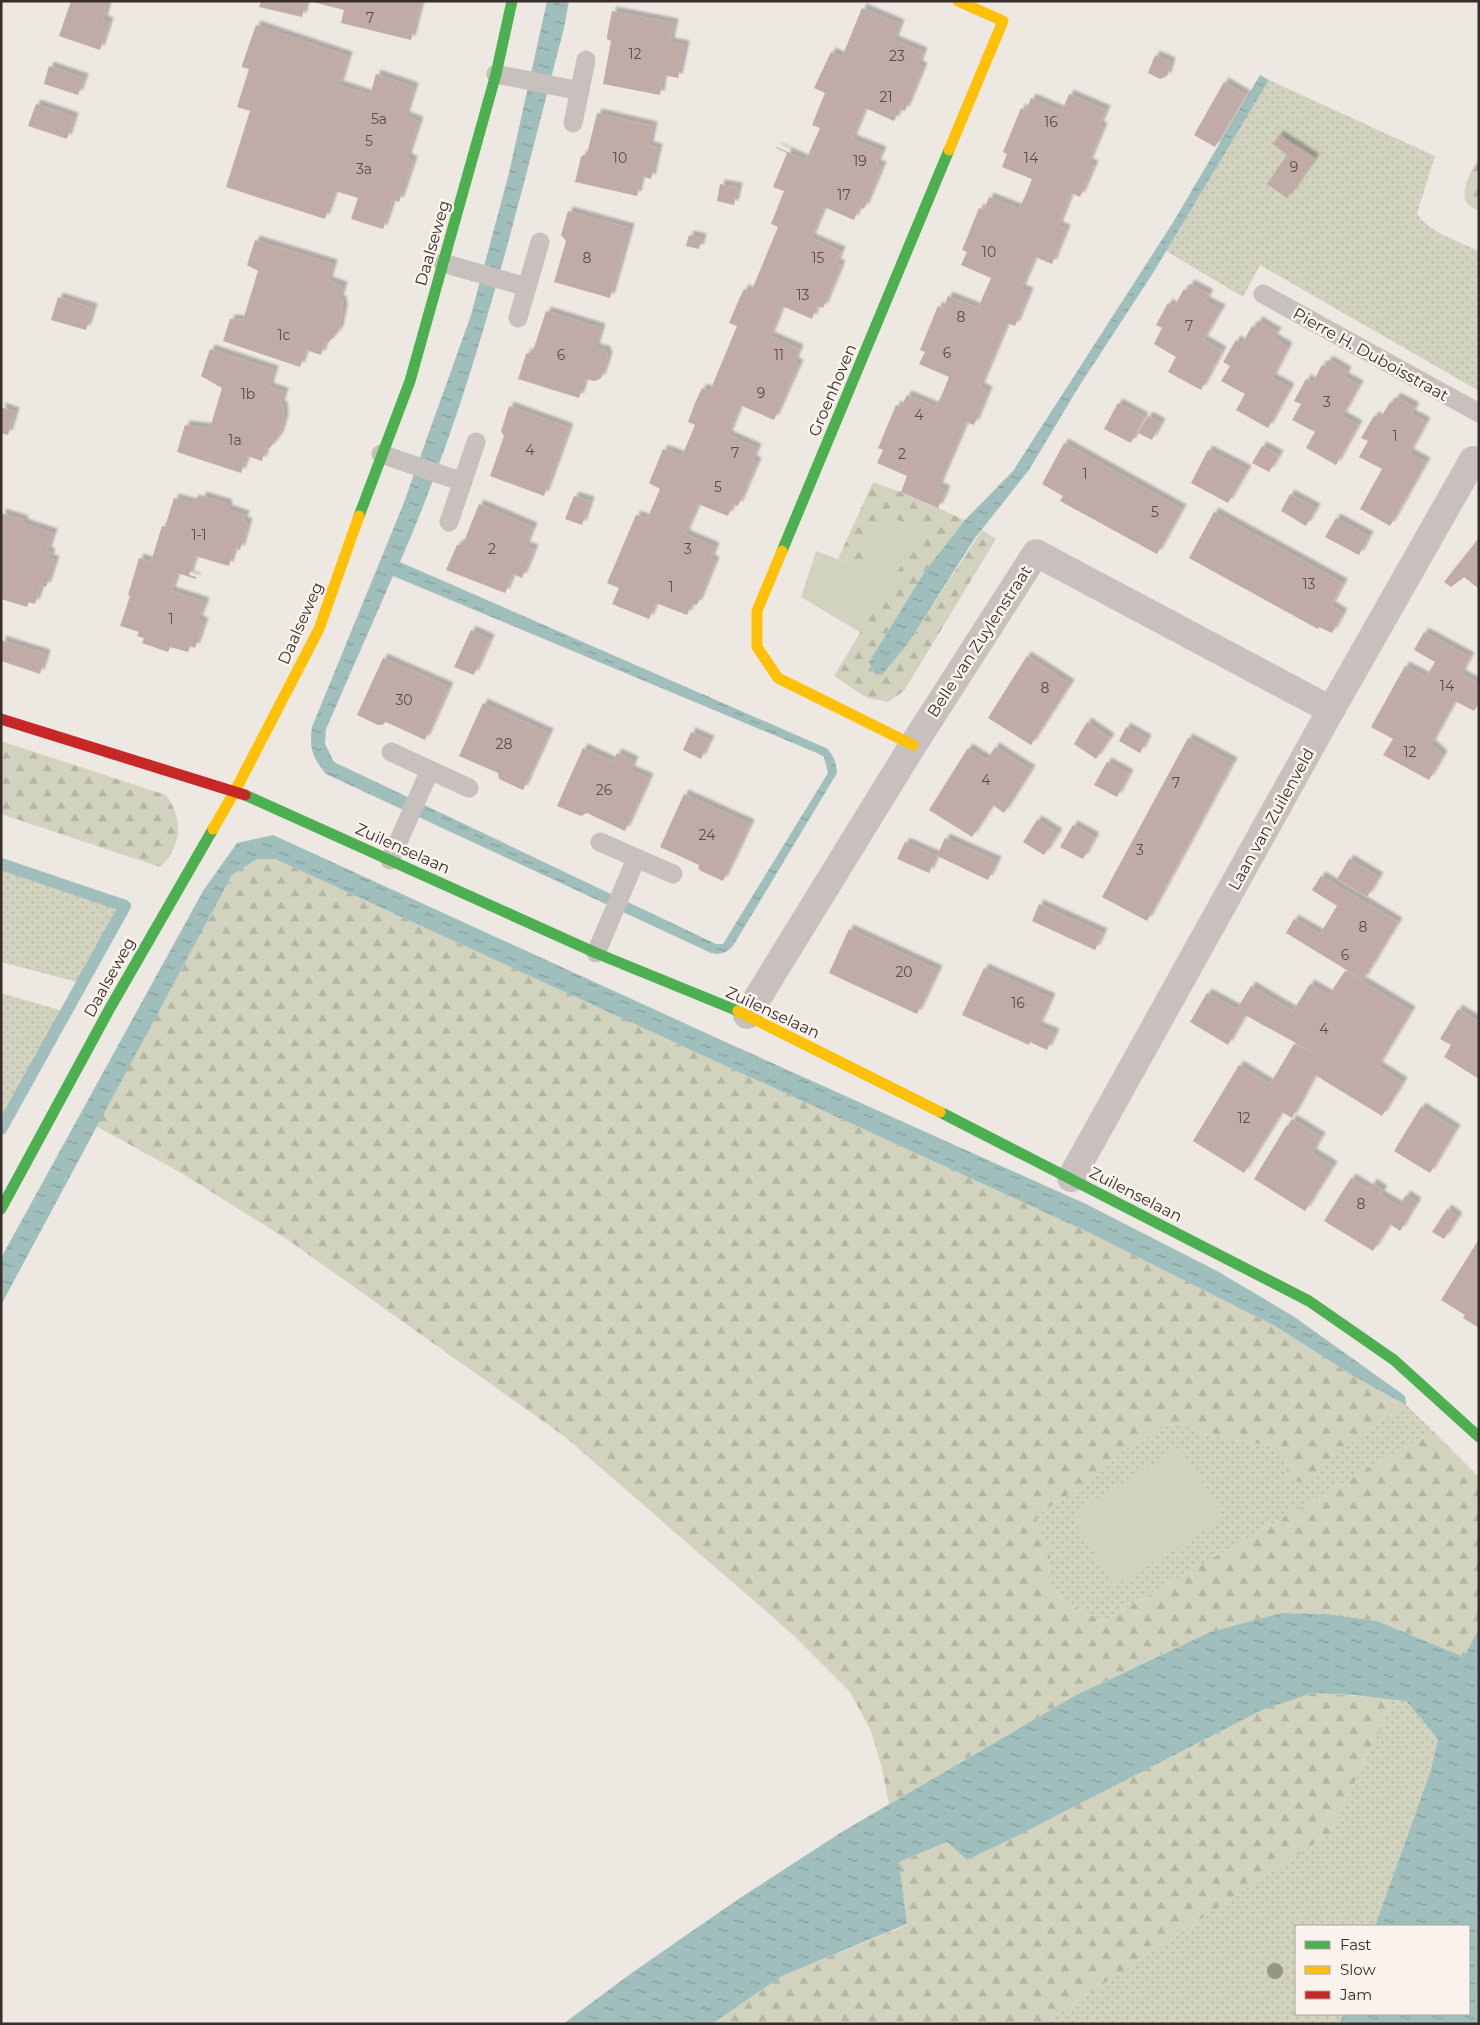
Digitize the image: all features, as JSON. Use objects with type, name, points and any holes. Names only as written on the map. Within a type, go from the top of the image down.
[{"type":"street","name":"Daalseweg","points":[[1,1208],[110,1008],[235,791],[319,629],[381,454],[410,381],[496,74],[512,1]]},
{"type":"street","name":"Groenhoven","points":[[913,745],[778,678],[757,648],[757,611],[1003,21],[958,1]]},
{"type":"street","name":"Laan van Zuilenveld","points":[[1072,1178],[1331,710],[1477,458]]},
{"type":"street","name":"Belle van Zuylenstraat","points":[[747,1015],[913,745],[1036,553],[1331,710]]},
{"type":"street","name":"Zuilenselaan","points":[[1,719],[235,791],[596,953],[747,1015],[1072,1178],[1308,1301],[1394,1360],[1477,1433]]},
{"type":"lane","points":[[573,123],[586,60]]},
{"type":"lane","points":[[496,74],[580,91]]},
{"type":"lane","points":[[518,318],[540,242]]},
{"type":"lane","points":[[443,263],[527,287]]},
{"type":"lane","name":"Pierre H. Duboisstraat","points":[[1263,294],[1479,413]]},
{"type":"lane","points":[[449,522],[476,442]]},
{"type":"lane","points":[[381,454],[463,482]]},
{"type":"lane","points":[[391,752],[469,788]]},
{"type":"lane","points":[[390,860],[430,770]]},
{"type":"lane","points":[[600,842],[673,874]]},
{"type":"lane","points":[[596,953],[636,859]]},
{"type":"green space","points":[[1269,80],[1435,156],[1417,213],[1421,219],[1436,231],[1479,251],[1479,391],[1260,265],[1243,297],[1166,251]]},
{"type":"green space","points":[[1479,157],[1479,211],[1468,205],[1465,192],[1468,179]]},
{"type":"green space","points":[[873,482],[965,520],[925,571],[869,662],[874,674],[882,675],[909,642],[982,530],[996,539],[904,691],[888,702],[867,698],[834,676],[921,531],[859,567],[838,559]]},
{"type":"green space","points":[[883,513],[922,531],[861,633],[801,597],[816,551],[859,567]]},
{"type":"green space","points":[[1,741],[166,795],[172,804],[178,823],[176,842],[167,859],[160,867],[1,814]]},
{"type":"green space","points":[[257,859],[275,859],[1090,1233],[1275,1326],[1355,1377],[1406,1405],[1362,1434],[1304,1483],[1287,1479],[1286,1456],[1277,1448],[1264,1444],[1246,1443],[1203,1434],[1180,1423],[1164,1426],[1142,1441],[1125,1449],[1085,1486],[1059,1500],[1036,1516],[1037,1524],[1051,1550],[1047,1583],[1065,1603],[1104,1621],[1433,1431],[1479,1477],[1479,1628],[1464,1657],[1377,1621],[1328,1614],[1281,1613],[1210,1632],[1076,1695],[889,1804],[882,1769],[871,1731],[850,1692],[791,1633],[564,1436],[288,1240],[183,1174],[96,1126],[232,875]]},
{"type":"green space","points":[[1,864],[113,904],[116,910],[77,982],[1,962]]},
{"type":"green space","points":[[1,993],[63,1011],[51,1037],[1,1121]]},
{"type":"green space","points":[[1406,1405],[1433,1431],[1104,1621],[1065,1603],[1047,1583],[1051,1550],[1036,1524],[1036,1516],[1059,1500],[1085,1486],[1125,1449],[1142,1441],[1164,1426],[1180,1423],[1203,1434],[1246,1443],[1264,1444],[1277,1448],[1286,1456],[1287,1479]]},
{"type":"green space","points":[[1180,1447],[1225,1518],[1115,1587],[1071,1515]]},
{"type":"green space","points":[[1313,1693],[1392,1698],[1381,1728],[1330,1833],[1043,2024],[712,2024],[782,1976],[907,1925],[899,1862],[947,1842],[967,1860],[1262,1710]]},
{"type":"green space","points":[[1392,1698],[1406,1701],[1438,1739],[1430,1773],[1375,1925],[1295,1925],[1295,2015],[1343,2015],[1339,2024],[1043,2024],[1330,1833],[1381,1728]]},
{"type":"water","points":[[547,1],[569,1],[564,28],[511,231],[472,365],[451,432],[400,562],[826,748],[831,753],[837,773],[733,946],[723,953],[711,953],[326,774],[317,762],[311,747],[312,727],[403,505],[471,315],[509,173]],"holes":[[[393,576],[824,757],[828,773],[723,944],[716,944],[334,762],[325,744],[326,729]]]},
{"type":"water","points":[[1260,75],[1269,80],[1153,273],[1078,388],[1029,470],[975,538],[909,642],[882,675],[874,674],[869,662],[925,571],[965,520],[1013,471],[1172,224]]},
{"type":"water","points":[[273,835],[1086,1204],[1217,1271],[1293,1316],[1405,1396],[1406,1405],[1355,1377],[1275,1326],[1090,1233],[275,859],[257,859],[232,875],[1,1305],[1,1258],[203,891],[237,843]]},
{"type":"water","points":[[1281,1613],[1327,1614],[1377,1621],[1464,1657],[1479,1628],[1479,2024],[1339,2024],[1343,2015],[1470,2015],[1470,1925],[1375,1925],[1430,1773],[1438,1739],[1406,1701],[1354,1695],[1313,1693],[1262,1710],[967,1860],[947,1842],[899,1862],[907,1924],[782,1976],[712,2024],[563,2024],[633,1972],[740,1898],[845,1830],[1076,1695],[1210,1632]]},
{"type":"building","points":[[71,1],[108,2],[103,20],[109,22],[100,50],[59,36]]},
{"type":"building","points":[[261,1],[306,1],[302,17],[259,7]]},
{"type":"building","points":[[309,1],[346,3],[346,1],[421,1],[411,40],[341,23],[344,10]]},
{"type":"building","points":[[862,8],[900,24],[894,40],[923,52],[918,65],[923,67],[905,111],[900,109],[894,121],[865,108],[852,139],[882,151],[876,164],[882,166],[864,209],[859,207],[854,220],[824,207],[811,238],[841,251],[836,263],[841,265],[823,308],[817,306],[812,319],[782,306],[770,336],[799,349],[794,362],[799,364],[774,420],[740,405],[728,435],[757,448],[752,460],[757,462],[738,506],[733,504],[728,516],[698,504],[685,534],[715,547],[710,559],[715,561],[697,605],[692,603],[687,615],[656,603],[649,619],[612,604],[619,588],[607,583],[636,515],[647,519],[660,489],[649,483],[663,449],[682,456],[695,425],[688,422],[695,403],[702,388],[710,391],[737,326],[729,323],[744,289],[751,292],[778,227],[771,224],[784,191],[773,187],[787,153],[776,147],[806,160],[820,128],[812,125],[825,93],[814,88],[831,52],[842,57]]},
{"type":"building","points":[[612,11],[674,23],[670,42],[685,45],[678,78],[663,75],[660,95],[603,84],[611,41],[607,39],[607,36]]},
{"type":"building","points":[[256,25],[348,56],[339,85],[370,95],[376,74],[414,87],[405,116],[419,121],[407,157],[413,161],[399,202],[393,199],[383,229],[351,219],[358,198],[335,191],[325,219],[226,187],[250,111],[237,107],[249,69],[242,67],[242,65]]},
{"type":"building","points":[[1155,55],[1171,62],[1167,76],[1160,79],[1148,73]]},
{"type":"building","points":[[49,66],[84,78],[78,95],[44,84]]},
{"type":"building","points":[[1224,82],[1246,95],[1215,147],[1194,135]]},
{"type":"building","points":[[1069,94],[1106,110],[1099,126],[1103,127],[1088,163],[1094,165],[1080,197],[1071,193],[1058,226],[1066,229],[1052,264],[1035,257],[1021,289],[1029,292],[1015,326],[1007,323],[980,387],[988,391],[974,425],[966,422],[938,487],[946,490],[938,508],[901,492],[907,476],[877,463],[883,450],[878,448],[896,405],[901,407],[907,395],[936,407],[943,392],[949,377],[919,364],[925,352],[920,350],[938,306],[943,309],[948,296],[978,308],[991,278],[961,265],[967,252],[962,250],[979,208],[984,210],[989,197],[1019,209],[1026,194],[1032,179],[1002,167],[1007,154],[1003,152],[1021,108],[1026,111],[1031,98],[1062,111]]},
{"type":"building","points":[[36,104],[74,117],[67,139],[28,126]]},
{"type":"building","points":[[597,113],[653,126],[649,146],[658,148],[651,179],[641,176],[637,196],[575,182],[581,157],[587,154]]},
{"type":"building","points":[[1279,135],[1315,158],[1287,198],[1267,184],[1287,155],[1273,144]]},
{"type":"building","points":[[720,184],[738,187],[734,205],[717,201]]},
{"type":"building","points":[[568,211],[630,228],[610,298],[554,282],[566,241],[561,235]]},
{"type":"building","points":[[689,235],[702,238],[699,249],[686,246]]},
{"type":"building","points":[[255,240],[333,264],[328,281],[343,286],[339,300],[342,300],[343,310],[339,330],[328,343],[325,342],[321,355],[306,350],[300,367],[223,341],[230,319],[243,320],[258,271],[247,265]]},
{"type":"building","points":[[1190,284],[1209,294],[1205,301],[1221,309],[1203,340],[1222,351],[1201,390],[1168,372],[1176,357],[1154,344],[1162,328],[1156,325],[1168,303],[1174,307],[1184,289],[1186,291]]},
{"type":"building","points":[[58,297],[93,308],[86,330],[51,320]]},
{"type":"building","points":[[546,311],[601,328],[595,348],[605,350],[608,357],[601,378],[595,381],[585,379],[579,398],[518,379],[526,354],[533,351]]},
{"type":"building","points":[[1258,321],[1277,332],[1273,338],[1288,347],[1272,378],[1290,388],[1268,428],[1236,410],[1245,394],[1221,381],[1230,366],[1223,362],[1236,340],[1242,344],[1252,326],[1254,328]]},
{"type":"building","points":[[210,349],[274,370],[269,387],[284,392],[280,405],[283,406],[284,419],[279,436],[269,449],[266,447],[262,461],[247,456],[241,473],[177,452],[185,425],[210,428],[222,388],[201,376]]},
{"type":"building","points":[[1328,360],[1347,371],[1344,377],[1359,385],[1342,416],[1358,425],[1336,465],[1306,448],[1315,432],[1292,420],[1301,404],[1294,401],[1306,379],[1313,382],[1322,365],[1325,366]]},
{"type":"building","points":[[1396,397],[1415,407],[1411,414],[1426,422],[1409,453],[1426,462],[1390,526],[1360,509],[1382,469],[1359,457],[1368,441],[1361,438],[1374,416],[1380,419],[1390,402],[1392,403]]},
{"type":"building","points":[[1118,403],[1144,417],[1131,443],[1104,429]]},
{"type":"building","points":[[509,406],[569,428],[544,496],[490,476],[504,436],[501,431]]},
{"type":"building","points":[[1,407],[15,412],[8,435],[1,433]]},
{"type":"building","points":[[1148,416],[1161,423],[1152,440],[1138,433]]},
{"type":"building","points":[[1064,443],[1182,509],[1157,554],[1060,501],[1063,496],[1042,484]]},
{"type":"building","points":[[1262,446],[1279,455],[1269,472],[1252,463]]},
{"type":"building","points":[[1208,450],[1247,470],[1228,503],[1191,483]]},
{"type":"building","points":[[1290,494],[1316,508],[1306,526],[1281,511]]},
{"type":"building","points":[[202,496],[228,504],[227,509],[245,515],[243,521],[248,523],[240,550],[234,548],[229,566],[195,556],[189,575],[196,577],[196,579],[177,573],[171,591],[205,602],[198,620],[204,622],[195,648],[190,646],[188,652],[170,647],[168,652],[142,643],[144,638],[137,636],[139,632],[120,626],[130,596],[128,595],[139,558],[151,562],[162,526],[165,527],[174,498],[193,503],[194,499],[200,501]]},
{"type":"building","points":[[574,496],[590,501],[582,525],[565,519]]},
{"type":"building","points":[[479,504],[533,527],[525,546],[534,549],[522,578],[513,574],[505,593],[446,570],[457,545],[463,544]]},
{"type":"building","points":[[1214,512],[1343,583],[1331,606],[1343,613],[1332,633],[1319,627],[1318,629],[1189,558]]},
{"type":"building","points":[[1,513],[24,520],[23,523],[53,533],[47,551],[51,553],[49,559],[55,560],[46,587],[41,585],[35,604],[29,602],[27,607],[1,599]]},
{"type":"building","points":[[1336,518],[1369,536],[1359,555],[1325,537]]},
{"type":"building","points":[[1479,538],[1479,589],[1464,577],[1451,587],[1444,582]]},
{"type":"building","points":[[471,630],[490,639],[474,675],[454,667]]},
{"type":"building","points":[[1424,632],[1470,657],[1461,674],[1479,684],[1479,703],[1474,711],[1455,701],[1431,744],[1443,755],[1429,780],[1383,755],[1393,739],[1371,727],[1405,666],[1426,677],[1435,662],[1414,650]]},
{"type":"building","points":[[1,640],[46,654],[40,674],[1,661]]},
{"type":"building","points":[[1027,656],[1070,684],[1031,745],[988,718]]},
{"type":"building","points":[[383,658],[449,687],[425,740],[386,722],[378,725],[357,715]]},
{"type":"building","points":[[483,703],[549,733],[523,790],[499,779],[498,773],[459,756]]},
{"type":"building","points":[[1087,722],[1110,738],[1096,759],[1074,744]]},
{"type":"building","points":[[1126,727],[1147,739],[1140,753],[1119,741]]},
{"type":"building","points":[[691,732],[710,740],[701,759],[683,750]]},
{"type":"building","points":[[1188,738],[1233,762],[1147,921],[1102,897]]},
{"type":"building","points":[[995,747],[1031,770],[1004,813],[993,805],[972,837],[929,810],[968,748],[987,760]]},
{"type":"building","points":[[583,748],[613,762],[617,753],[634,761],[630,770],[649,778],[625,831],[587,813],[581,816],[557,806]]},
{"type":"building","points":[[1107,762],[1129,774],[1117,797],[1094,785]]},
{"type":"building","points":[[684,794],[750,824],[723,881],[701,871],[698,868],[699,865],[660,847]]},
{"type":"building","points":[[1037,820],[1058,833],[1044,855],[1023,842]]},
{"type":"building","points":[[1073,825],[1095,837],[1083,859],[1060,847]]},
{"type":"building","points":[[945,838],[997,861],[988,880],[937,856]]},
{"type":"building","points":[[905,842],[937,856],[929,873],[897,859]]},
{"type":"building","points":[[1349,859],[1379,877],[1367,897],[1337,879]]},
{"type":"building","points":[[1321,876],[1398,922],[1363,980],[1286,933],[1294,919],[1320,934],[1337,906],[1312,890]]},
{"type":"building","points":[[1039,904],[1103,933],[1095,950],[1032,921]]},
{"type":"building","points":[[849,929],[938,970],[917,1014],[829,973]]},
{"type":"building","points":[[984,968],[1051,998],[1038,1026],[1055,1033],[1047,1050],[1030,1042],[1029,1045],[962,1015]]},
{"type":"building","points":[[1345,971],[1411,1011],[1378,1066],[1403,1082],[1382,1116],[1315,1075],[1292,1118],[1282,1112],[1244,1173],[1193,1141],[1239,1065],[1270,1084],[1294,1044],[1312,1052],[1245,1015],[1228,1045],[1190,1022],[1207,993],[1237,1009],[1251,986],[1293,1011],[1310,984],[1329,995]]},
{"type":"building","points":[[1458,1009],[1479,1022],[1479,1079],[1444,1057],[1451,1045],[1440,1039]]},
{"type":"building","points":[[1421,1107],[1456,1129],[1430,1173],[1394,1151]]},
{"type":"building","points":[[1292,1119],[1321,1137],[1312,1153],[1333,1166],[1305,1211],[1254,1179]]},
{"type":"building","points":[[1351,1178],[1369,1189],[1372,1183],[1383,1190],[1380,1195],[1399,1206],[1406,1195],[1417,1202],[1400,1231],[1390,1224],[1373,1251],[1324,1221]]},
{"type":"building","points":[[1447,1209],[1458,1217],[1444,1239],[1432,1232]]},
{"type":"building","points":[[1479,1239],[1479,1328],[1463,1318],[1465,1315],[1441,1300]]},
{"type":"waterway","points":[[1,864],[125,906],[1,1129]]},
{"type":"traffic: fast","points":[[359,516],[410,381],[496,74],[512,1]]},
{"type":"traffic: fast","points":[[782,551],[949,150]]},
{"type":"traffic: fast","points":[[245,795],[596,953],[738,1011]]},
{"type":"traffic: fast","points":[[1,1209],[110,1008],[213,829]]},
{"type":"traffic: fast","points":[[940,1112],[1309,1301],[1394,1360],[1479,1437]]},
{"type":"traffic: slow","points":[[949,150],[1003,21],[958,1]]},
{"type":"traffic: slow","points":[[213,829],[235,791],[319,629],[359,516]]},
{"type":"traffic: slow","points":[[782,551],[757,611],[757,647],[778,678],[913,745]]},
{"type":"traffic: slow","points":[[738,1011],[940,1112]]},
{"type":"traffic: jam","points":[[1,719],[245,795]]}]
